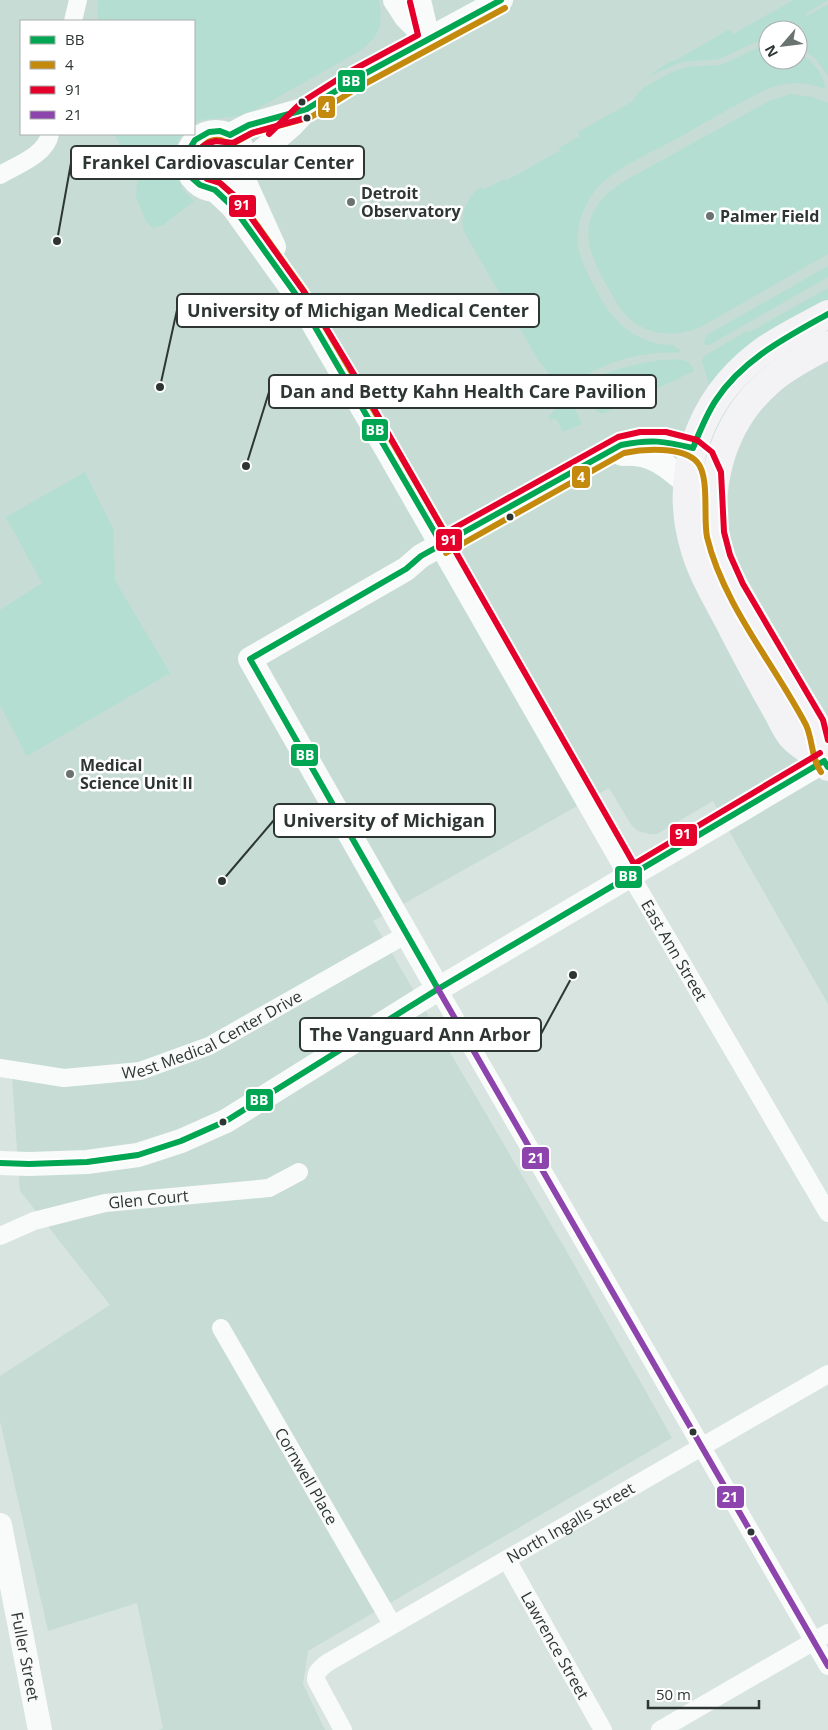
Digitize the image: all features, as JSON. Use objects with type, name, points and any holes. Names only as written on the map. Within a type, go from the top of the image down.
[{"type":"main road","points":[[826,764],[792,736],[752,667],[706,577],[694,548],[687,514],[686,482],[693,448],[704,419],[713,404],[741,370],[770,347],[828,314]]},
{"type":"main road","points":[[713,488],[721,458],[734,427],[747,404],[779,373],[828,345]]},
{"type":"main road","points":[[693,448],[705,457],[712,473],[712,508],[715,533],[722,558],[735,588],[815,724],[826,764]]},
{"type":"street","points":[[73,20],[78,0]]},
{"type":"street","points":[[395,0],[406,17],[428,39]]},
{"type":"street","points":[[419,0],[428,39]]},
{"type":"street","points":[[244,171],[246,158],[244,148],[230,134],[220,131],[204,134],[196,140],[187,153],[188,170],[192,178],[200,185],[215,190],[226,189],[235,184],[244,171],[307,109],[355,80],[501,0]]},
{"type":"street","points":[[230,134],[248,125],[307,109]]},
{"type":"street","points":[[0,175],[33,157],[48,142],[50,135]]},
{"type":"street","name":"East Ann Street","points":[[244,171],[297,296]]},
{"type":"street","name":"East Ann Street","points":[[215,190],[233,207],[297,296],[631,876],[828,1213]]},
{"type":"street","points":[[693,448],[666,441],[621,445],[422,556],[406,569],[250,659],[702,1448],[821,1637],[828,1666]]},
{"type":"street","points":[[591,461],[612,454],[644,455],[660,461],[686,482]]},
{"type":"street","points":[[0,1163],[87,1162],[138,1155],[182,1141],[226,1121],[438,989],[826,764]]},
{"type":"street","name":"West Medical Center Drive","points":[[0,1068],[64,1078],[140,1071],[209,1046],[406,934]]},
{"type":"street","name":"Glen Court","points":[[0,1236],[34,1221],[105,1203],[269,1188],[299,1172]]},
{"type":"street","name":"Cornwell Place","points":[[221,1328],[392,1624]]},
{"type":"street","name":"North Ingalls Street","points":[[344,1730],[316,1680],[316,1674],[319,1669],[327,1663],[828,1374]]},
{"type":"street","name":"Fuller Street","points":[[0,1525],[40,1730]]},
{"type":"street","name":"Lawrence Street","points":[[507,1560],[603,1730]]},
{"type":"street","points":[[660,1730],[821,1637]]},
{"type":"shaded area","points":[[0,0],[828,0],[828,1004],[713,801],[657,834],[650,834],[638,831],[632,826],[609,788],[373,921],[571,1259],[672,1438],[308,1651],[303,1684],[325,1730],[159,1730],[163,1728],[137,1603],[48,1631],[0,1421],[0,1376],[110,1305],[20,1191],[11,1063],[0,1060]]},
{"type":"green space","points":[[98,0],[378,0],[381,10],[380,26],[375,36],[368,44],[348,58],[255,110],[239,116],[200,120],[195,123],[195,20],[97,20]]},
{"type":"green space","points":[[794,0],[828,0],[805,14],[807,16],[828,4],[828,76],[816,59],[808,53],[808,20],[758,20]]},
{"type":"green space","points":[[758,20],[758,42],[719,59],[682,62],[647,77],[671,61],[730,29],[733,34]]},
{"type":"green space","points":[[758,48],[758,70],[808,70],[808,60],[823,78],[825,89],[802,83],[785,84],[768,89],[731,108],[611,175],[592,195],[580,221],[578,242],[582,262],[607,309],[622,326],[641,338],[651,342],[674,345],[674,347],[680,349],[680,352],[653,353],[616,361],[585,376],[567,390],[563,389],[540,363],[464,232],[463,213],[468,201],[481,187],[483,190],[504,179],[506,181],[561,150],[559,148],[580,136],[578,132],[623,107],[632,101],[643,88],[672,72],[688,67],[721,65]]},
{"type":"green space","name":"Palmer Field","points":[[791,94],[813,97],[828,103],[828,254],[694,329],[672,334],[651,331],[641,327],[623,312],[593,257],[588,230],[597,206],[621,183],[771,100]]},
{"type":"green space","points":[[115,135],[181,135],[170,157],[182,189],[194,201],[163,225],[153,228],[146,221],[136,197],[138,176]]},
{"type":"green space","points":[[828,266],[828,277],[709,345],[705,345],[704,341],[707,335]]},
{"type":"green space","points":[[828,288],[828,304],[710,387],[702,361],[704,356]]},
{"type":"green space","points":[[663,360],[685,361],[692,366],[694,371],[602,414],[573,396],[587,382],[599,376],[627,367]]},
{"type":"green space","points":[[546,384],[561,396],[547,410],[545,408]]},
{"type":"green space","points":[[566,400],[573,405],[582,424],[563,432],[556,418],[551,420],[548,417]]},
{"type":"green space","points":[[85,472],[113,529],[115,581],[170,673],[27,756],[0,705],[0,610],[42,583],[6,517]]},
{"type":"transit line","name":"BB","points":[[442,545],[297,296],[233,207],[215,190],[200,185],[192,178],[187,153],[195,140],[209,132],[220,131],[230,135],[249,125],[307,109],[355,79],[501,0]]},
{"type":"transit line","name":"91","points":[[269,134],[302,102],[351,71],[418,35],[410,2]]},
{"type":"transit line","name":"4","points":[[450,541],[304,291],[240,201],[220,183],[199,173],[196,155],[203,146],[212,140],[220,140],[232,144],[252,133],[311,117],[359,87],[505,8]]},
{"type":"transit line","name":"91","points":[[309,117],[252,133],[233,143],[216,141],[208,143],[198,152],[196,166],[207,179],[220,183],[237,198],[305,293],[361,386],[634,864],[820,753]]},
{"type":"transit line","name":"BB","points":[[438,989],[250,659],[406,569],[421,556],[621,445],[657,442],[693,448],[712,406],[727,385],[739,373],[767,350],[828,314]]},
{"type":"transit line","name":"91","points":[[438,537],[618,437],[640,432],[666,432],[697,440],[712,452],[721,472],[724,532],[730,555],[743,584],[823,720],[828,740]]},
{"type":"transit line","name":"4","points":[[446,553],[624,453],[641,450],[662,450],[682,453],[691,457],[701,468],[705,487],[707,537],[715,562],[737,610],[806,725],[815,761],[821,772]]},
{"type":"transit line","name":"BB","points":[[0,1163],[87,1162],[138,1155],[181,1141],[226,1121],[438,989],[824,761],[828,767]]},
{"type":"transit line","name":"21","points":[[438,989],[828,1666]]},
{"type":"place","name":"Detroit Observatory","points":[[351,202]]},
{"type":"place","name":"Palmer Field","points":[[710,216]]},
{"type":"place","name":"Frankel Cardiovascular Center","points":[[57,241]]},
{"type":"place","name":"University of Michigan Medical Center","points":[[160,387]]},
{"type":"place","name":"Dan and Betty Kahn Health Care Pavilion","points":[[246,466]]},
{"type":"place","name":"Medical Science Unit II","points":[[70,774]]},
{"type":"place","name":"University of Michigan","points":[[222,881]]},
{"type":"place","name":"The Vanguard Ann Arbor","points":[[573,975]]}]
